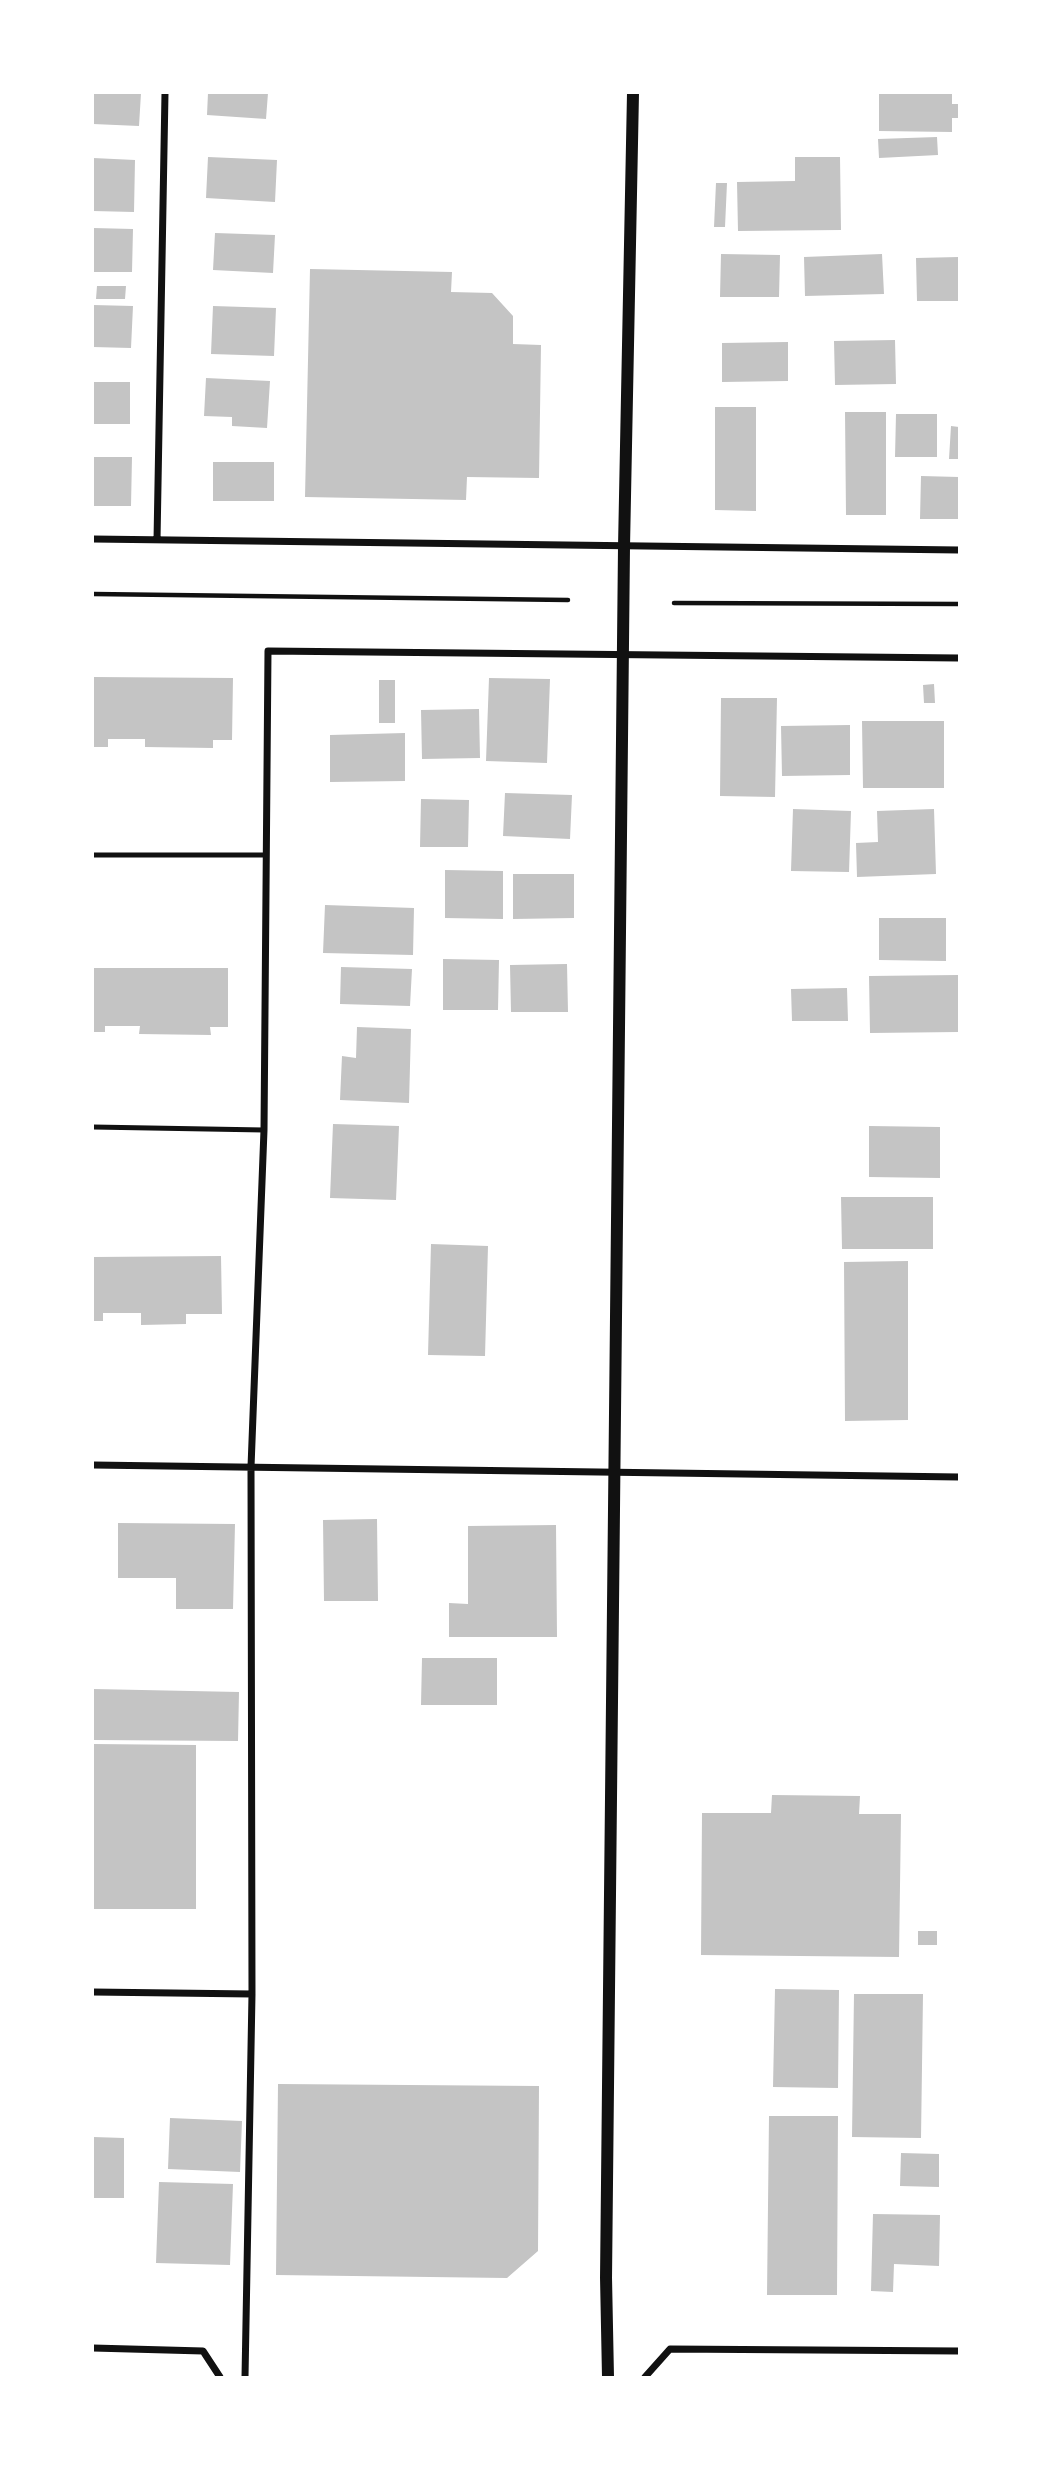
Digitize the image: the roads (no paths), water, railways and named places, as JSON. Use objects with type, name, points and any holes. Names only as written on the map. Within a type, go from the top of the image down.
[{"type":"street","points":[[157,540],[165,93]]},
{"type":"street","points":[[608,2377],[606,2277],[624,547],[633,93]]},
{"type":"street","points":[[93,539],[959,550]]},
{"type":"street","points":[[245,2377],[252,1994],[251,1467],[264,1130],[268,651],[959,658]]},
{"type":"street","points":[[93,1465],[959,1477]]},
{"type":"street","points":[[93,1992],[252,1994]]},
{"type":"street","points":[[93,2348],[203,2351],[220,2377]]},
{"type":"street","points":[[645,2377],[670,2348],[959,2351]]},
{"type":"lane","points":[[93,855],[266,855]]},
{"type":"lane","points":[[93,1127],[264,1130]]}]
